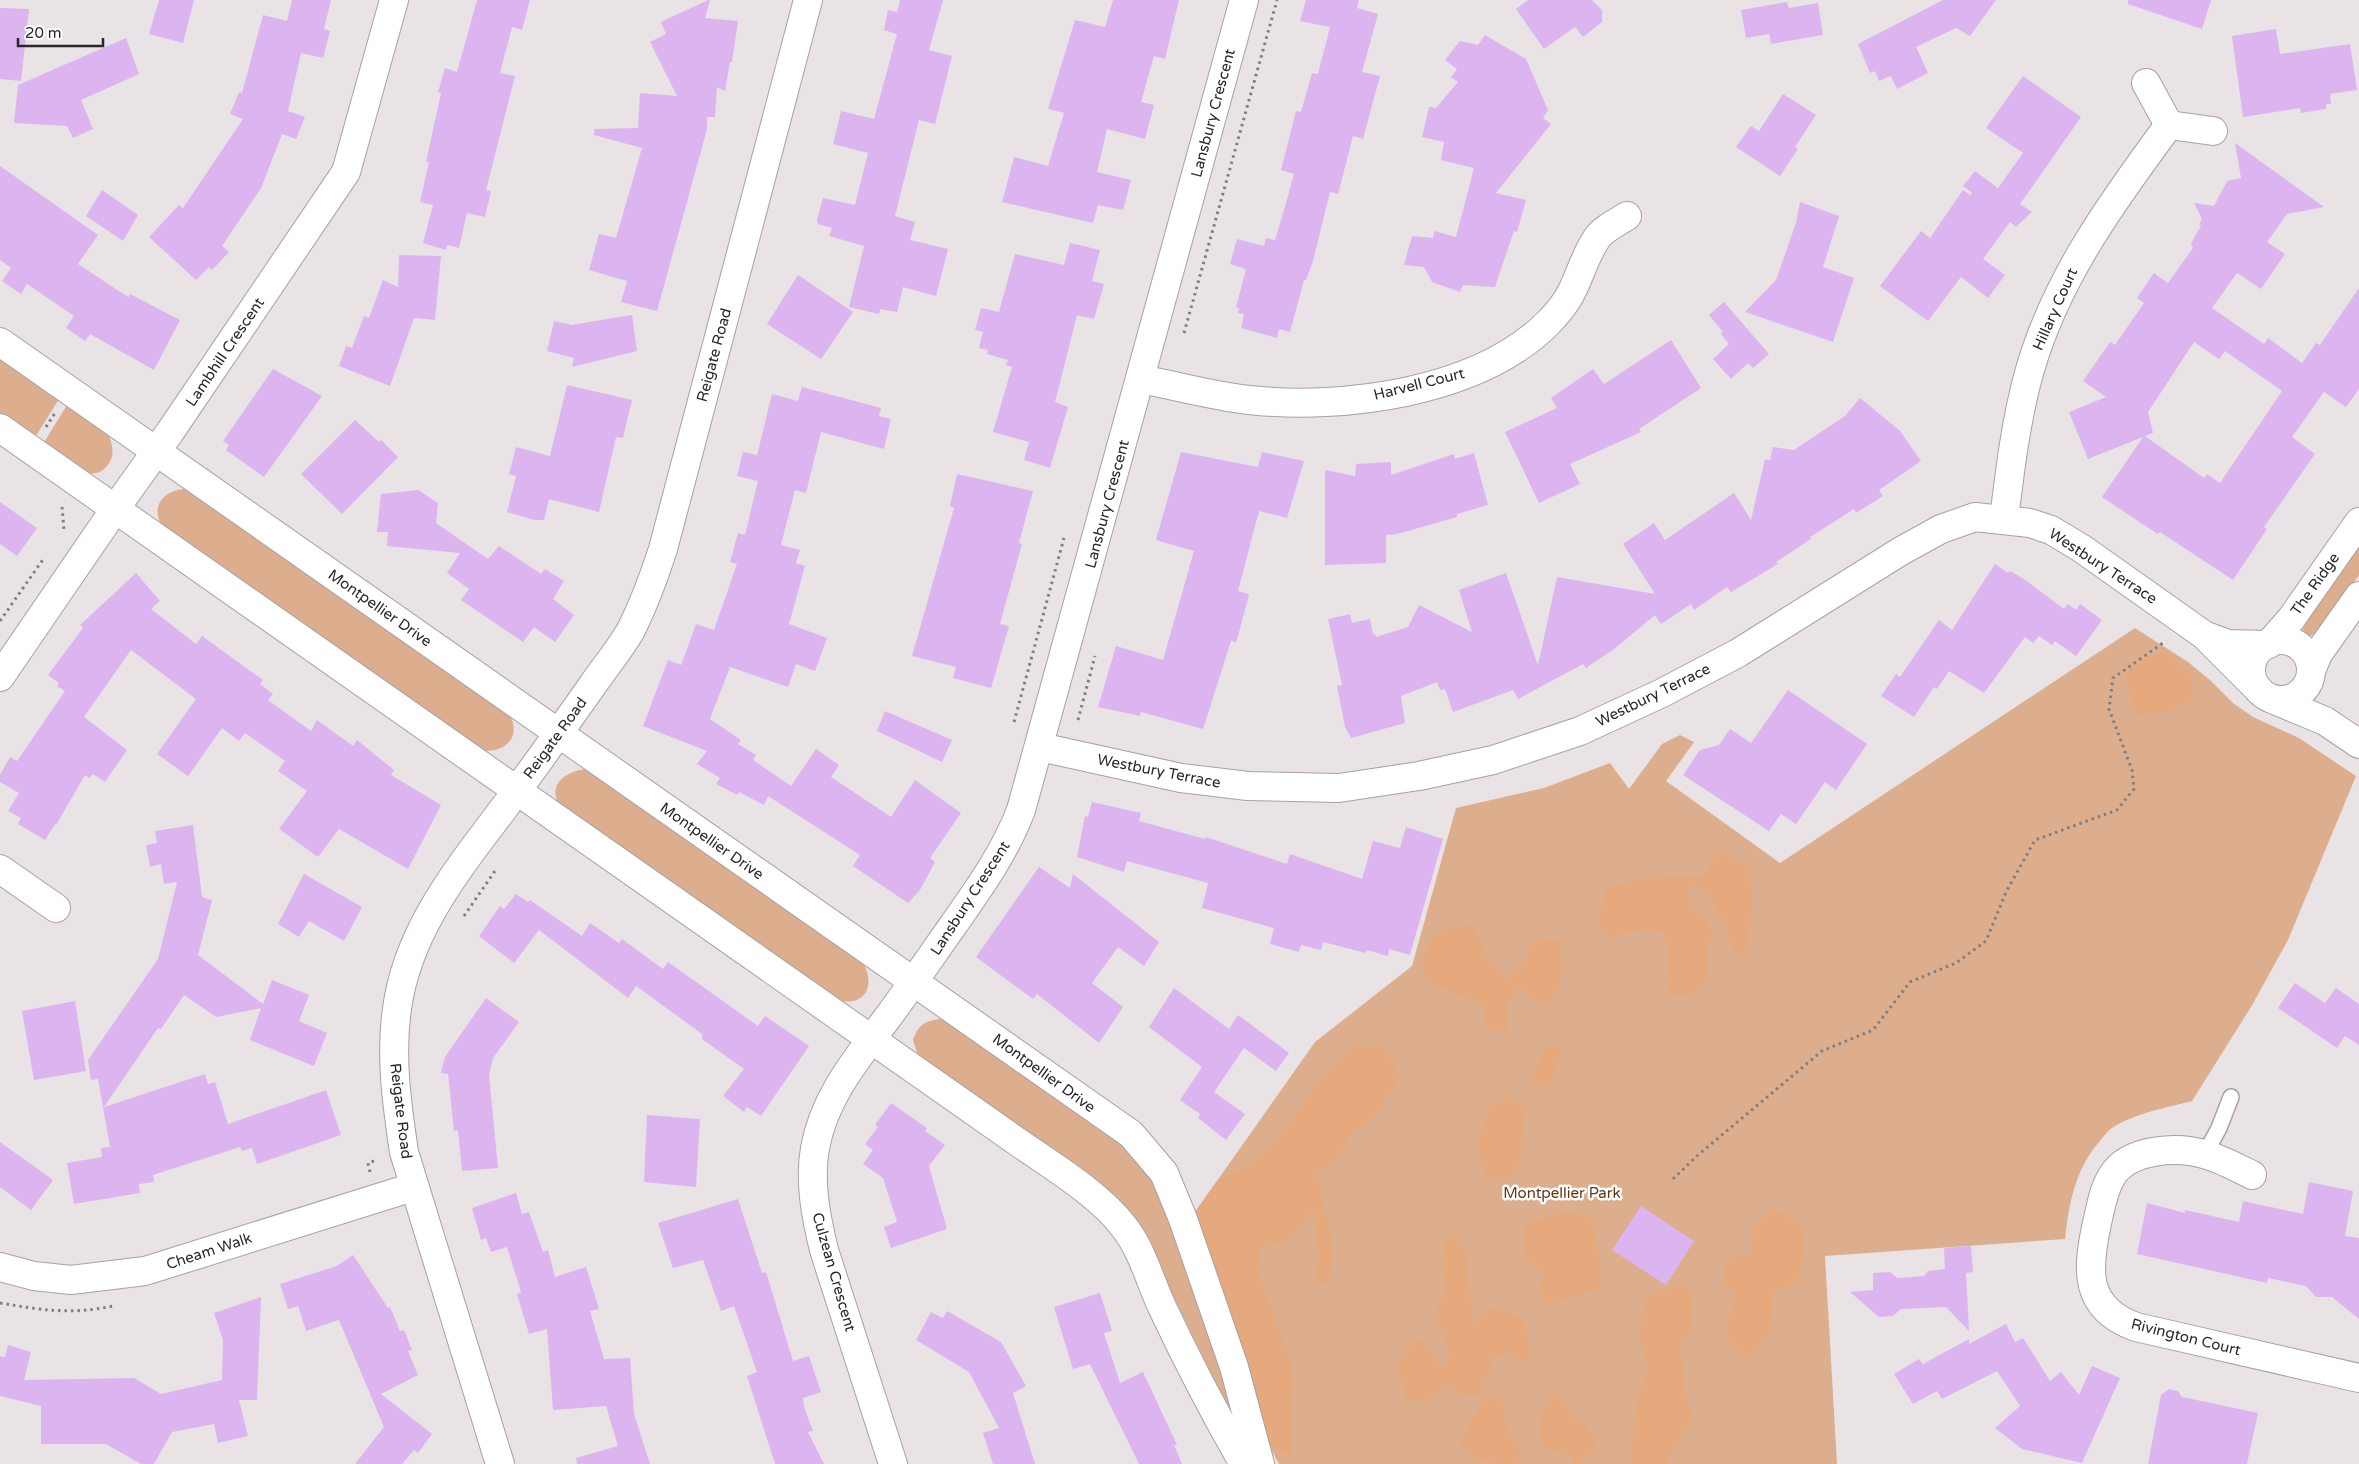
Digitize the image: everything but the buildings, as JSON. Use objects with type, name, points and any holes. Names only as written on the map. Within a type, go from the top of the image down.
[{"type":"street","name":"Lambhill Crescent","points":[[0,677],[156,452],[346,172],[394,0]]},
{"type":"street","name":"Reigate Road","points":[[500,1464],[413,1187],[404,1152],[397,1107],[394,1056],[397,1009],[406,970],[422,930],[445,887],[517,791],[630,632],[648,594],[663,549],[808,0]]},
{"type":"street","name":"Lansbury Crescent","points":[[913,983],[990,873],[1010,839],[1021,810],[1244,0]]},
{"type":"street","points":[[2146,83],[2168,125],[2213,131]]},
{"type":"street","name":"Hillary Court","points":[[2004,519],[2016,428],[2029,373],[2053,308],[2074,265],[2119,192],[2168,125]]},
{"type":"street","name":"Harvell Court","points":[[1141,379],[1247,400],[1314,402],[1386,395],[1430,385],[1479,369],[1512,353],[1548,322],[1562,307],[1573,290],[1583,263],[1598,236],[1628,216]]},
{"type":"street","name":"Montpellier Drive","points":[[0,342],[1130,1134],[1164,1173],[1183,1219],[1217,1312],[1260,1464]]},
{"type":"street","points":[[0,428],[1005,1133],[1101,1203],[1125,1228],[1147,1269],[1162,1307],[1204,1393],[1244,1464]]},
{"type":"street","name":"Westbury Terrace","points":[[1040,746],[1180,778],[1248,786],[1339,788],[1419,776],[1493,760],[1580,730],[1662,693],[1738,653],[1901,551],[1941,529],[1974,517],[2030,523],[2051,530],[2081,548],[2204,635],[2266,695],[2337,728],[2359,744]]},
{"type":"street","name":"The Ridge","points":[[2267,644],[2291,619],[2359,522]]},
{"type":"street","points":[[2267,644],[2258,652],[2252,665],[2253,679],[2266,695],[2286,700],[2292,698],[2303,690],[2318,654],[2359,596]]},
{"type":"street","name":"Westbury Terrace","points":[[2204,635],[2228,644],[2267,644],[2275,641],[2288,642],[2301,648],[2308,658],[2310,675],[2318,701],[2337,728]]},
{"type":"street","points":[[0,869],[56,908]]},
{"type":"street","name":"Culzean Crescent","points":[[893,1464],[824,1250],[816,1217],[813,1183],[815,1148],[836,1088],[913,983]]},
{"type":"street","name":"Rivington Court","points":[[2252,1175],[2206,1154],[2177,1151],[2145,1154],[2125,1162],[2112,1176],[2104,1194],[2089,1266],[2093,1287],[2101,1301],[2117,1318],[2136,1327],[2359,1378]]},
{"type":"street","name":"Cheam Walk","points":[[0,1267],[34,1276],[71,1280],[145,1271],[413,1187]]},
{"type":"lane","points":[[2206,1154],[2219,1128],[2230,1097]]},
{"type":"path","points":[[31,450],[69,390]]},
{"type":"path","points":[[59,538],[64,530],[62,502]]},
{"type":"path","points":[[1014,727],[1014,718],[1065,534]]},
{"type":"path","points":[[0,621],[48,553]]},
{"type":"path","points":[[1673,1179],[1698,1155],[1822,1051],[1873,1030],[1910,982],[1956,964],[1986,941],[2006,892],[2035,840],[2117,810],[2134,789],[2132,770],[2109,709],[2113,678],[2162,643]]},
{"type":"path","points":[[460,923],[498,867]]},
{"type":"path","points":[[376,1198],[368,1162],[404,1152]]},
{"type":"path","points":[[0,1303],[50,1312],[93,1310],[121,1304]]},
{"type":"green space","points":[[0,357],[59,399],[34,439],[0,415]]},
{"type":"green space","points":[[67,405],[109,436],[112,448],[110,463],[100,472],[83,472],[65,462],[43,444]]},
{"type":"green space","points":[[183,489],[193,492],[505,710],[514,728],[510,740],[501,748],[488,751],[481,750],[164,530],[158,515],[160,503],[168,494]]},
{"type":"green space","points":[[2359,543],[2359,575],[2321,629],[2306,639],[2301,636],[2306,619]]},
{"type":"green space","name":"Montpellier Park","points":[[2135,628],[2188,662],[2233,703],[2253,717],[2299,738],[2356,776],[2288,940],[2251,1007],[2192,1101],[2131,1118],[2112,1128],[2107,1133],[2084,1164],[2074,1188],[2065,1239],[1825,1256],[1837,1464],[1279,1464],[1270,1447],[1195,1212],[1315,1042],[1412,966],[1456,808],[1544,788],[1610,763],[1629,789],[1662,744],[1680,735],[1694,742],[1666,781],[1780,863]]},
{"type":"green space","points":[[586,769],[862,961],[868,978],[866,992],[861,998],[854,1001],[836,1000],[560,806],[555,792],[560,780],[579,770]]},
{"type":"green space","points":[[939,1019],[947,1021],[1124,1144],[1162,1188],[1207,1317],[1236,1424],[1149,1247],[919,1059],[913,1040],[915,1035],[922,1025]]},
{"type":"shaded area","points":[[2164,653],[2188,673],[2192,685],[2190,702],[2165,713],[2155,712],[2136,716],[2124,675],[2147,657]]},
{"type":"shaded area","points":[[1718,851],[1750,868],[1752,900],[1748,950],[1733,953],[1727,927],[1708,894],[1687,884],[1690,906],[1702,913],[1713,934],[1706,951],[1709,974],[1697,992],[1673,997],[1666,981],[1670,960],[1664,931],[1642,930],[1612,937],[1597,925],[1606,888],[1642,878],[1688,877],[1704,874]]},
{"type":"shaded area","points":[[1473,924],[1487,958],[1506,981],[1525,962],[1532,938],[1559,940],[1562,977],[1554,998],[1537,1003],[1521,986],[1508,1004],[1507,1031],[1487,1031],[1483,1006],[1426,979],[1421,959],[1437,932]]},
{"type":"shaded area","points":[[1548,1045],[1561,1049],[1550,1086],[1539,1086],[1528,1080]]},
{"type":"shaded area","points":[[1352,1046],[1385,1048],[1400,1077],[1374,1117],[1351,1134],[1333,1162],[1317,1173],[1333,1246],[1329,1286],[1315,1279],[1319,1261],[1313,1209],[1291,1237],[1262,1248],[1257,1266],[1293,1370],[1291,1456],[1270,1447],[1195,1212],[1217,1181],[1243,1168],[1273,1146],[1311,1092]]},
{"type":"shaded area","points":[[1505,1096],[1526,1107],[1519,1166],[1507,1179],[1485,1176],[1477,1143],[1488,1110]]},
{"type":"shaded area","points":[[1774,1208],[1799,1223],[1805,1242],[1798,1283],[1774,1291],[1769,1333],[1745,1361],[1726,1332],[1736,1292],[1722,1286],[1726,1259],[1750,1255],[1754,1228]]},
{"type":"shaded area","points":[[1563,1211],[1592,1218],[1600,1257],[1600,1289],[1550,1305],[1537,1295],[1544,1275],[1525,1257],[1524,1225]]},
{"type":"shaded area","points":[[1455,1232],[1466,1254],[1474,1326],[1490,1308],[1507,1311],[1525,1321],[1530,1357],[1521,1361],[1507,1352],[1493,1358],[1480,1395],[1455,1394],[1446,1383],[1431,1398],[1406,1401],[1397,1366],[1414,1339],[1427,1344],[1442,1368],[1450,1359],[1443,1334],[1433,1313],[1446,1293],[1442,1268],[1443,1242]]},
{"type":"shaded area","points":[[1683,1282],[1693,1295],[1690,1333],[1679,1347],[1683,1358],[1684,1386],[1692,1416],[1666,1464],[1631,1464],[1635,1407],[1648,1368],[1639,1337],[1643,1307],[1653,1290],[1667,1291]]},
{"type":"shaded area","points":[[1552,1391],[1567,1403],[1572,1420],[1587,1425],[1597,1447],[1587,1455],[1581,1464],[1573,1464],[1572,1457],[1542,1446],[1539,1420]]},
{"type":"shaded area","points":[[1489,1392],[1502,1397],[1507,1432],[1520,1450],[1517,1464],[1485,1462],[1473,1456],[1460,1444],[1470,1421]]}]
